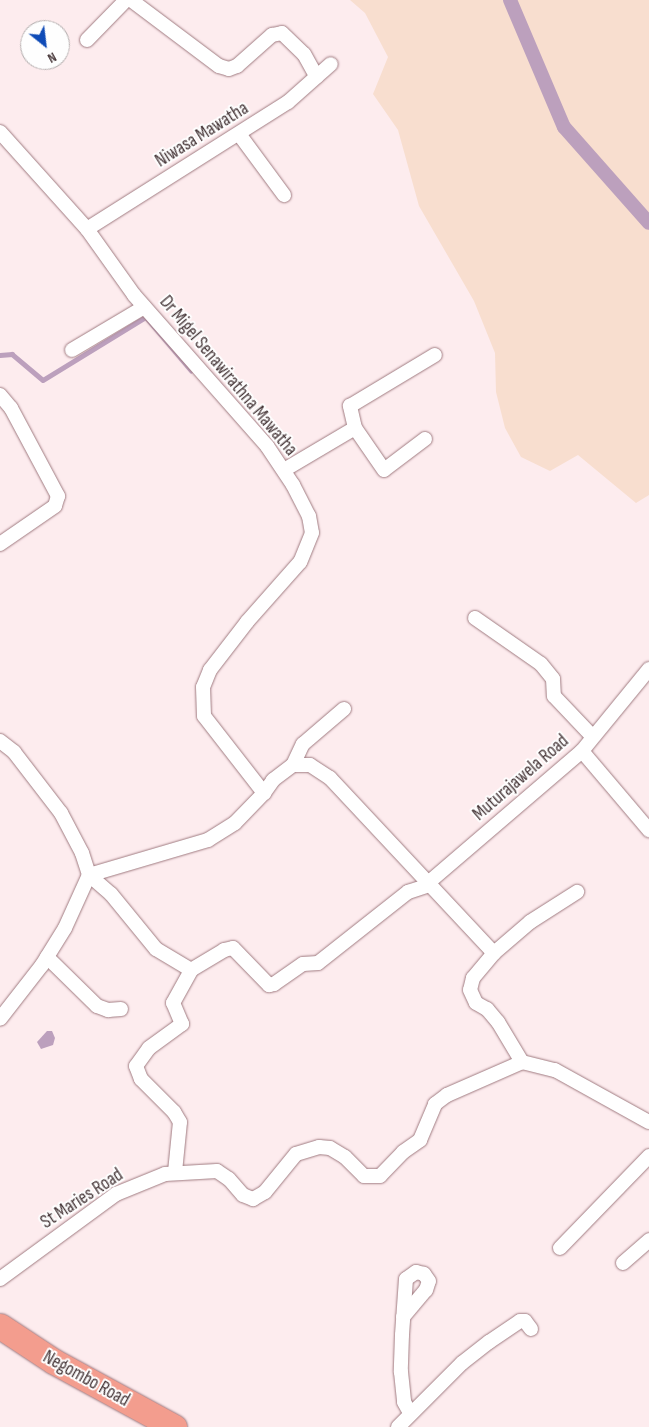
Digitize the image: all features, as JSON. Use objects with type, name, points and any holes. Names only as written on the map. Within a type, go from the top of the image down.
[{"type":"highway","name":"Negombo Road","points":[[0,1326],[53,1362],[174,1427]]},
{"type":"highway","name":"Negombo Road","points":[[0,1342],[91,1400],[142,1427]]},
{"type":"street","points":[[87,40],[126,0]]},
{"type":"street","points":[[130,0],[219,66],[229,69],[237,66],[272,35],[282,33],[304,54],[317,77]]},
{"type":"street","name":"Niwasa Mawatha","points":[[87,229],[288,102],[331,64]]},
{"type":"street","name":"Dr Migel Senawirathna Mawatha","points":[[0,132],[87,229],[144,307],[267,446],[284,470],[309,516],[312,533],[310,543],[300,562],[247,622],[210,670],[201,704],[211,729],[264,793]]},
{"type":"street","points":[[239,134],[284,195]]},
{"type":"street","points":[[72,350],[144,307]]},
{"type":"street","points":[[425,439],[384,470],[355,428],[350,406],[435,355]]},
{"type":"street","points":[[0,395],[11,408],[58,496],[55,506],[0,544]]},
{"type":"street","points":[[284,470],[355,428]]},
{"type":"street","points":[[474,618],[541,664],[553,679],[554,696],[592,736]]},
{"type":"street","name":"Muturajawela Road","points":[[429,884],[582,752],[592,736],[644,684],[649,669]]},
{"type":"street","points":[[0,1019],[47,958],[65,928],[89,875],[208,840],[235,823],[264,793],[273,780],[293,765],[303,744],[344,709]]},
{"type":"street","points":[[0,741],[24,764],[61,813],[82,853],[89,875],[111,894],[156,949],[191,970]]},
{"type":"street","points":[[582,752],[649,830]]},
{"type":"street","points":[[293,765],[310,765],[330,778],[494,953]]},
{"type":"street","points":[[176,1172],[180,1122],[174,1112],[140,1079],[136,1066],[149,1048],[182,1024],[173,1002],[191,970],[224,950],[233,948],[268,985],[274,984],[303,964],[318,963],[408,892],[429,884]]},
{"type":"street","points":[[577,892],[530,922],[494,953],[473,978],[470,990],[476,1003],[488,1009],[498,1022],[522,1062],[555,1070],[649,1122]]},
{"type":"street","points":[[47,958],[97,1006],[108,1010],[121,1009]]},
{"type":"street","name":"St Maries Road","points":[[0,1278],[116,1194],[176,1172],[216,1172],[229,1179],[242,1195],[253,1199],[265,1192],[296,1154],[318,1146],[337,1153],[364,1176],[380,1176],[403,1152],[420,1140],[435,1104],[447,1096],[522,1062]]},
{"type":"street","points":[[560,1248],[649,1156]]},
{"type":"street","points":[[623,1263],[649,1240]]},
{"type":"street","points":[[403,1317],[401,1372],[404,1402],[410,1413]]},
{"type":"street","points":[[398,1427],[462,1363],[514,1325],[526,1320],[531,1329]]},
{"type":"shaded area","points":[[350,0],[649,0],[649,495],[636,503],[578,455],[550,471],[521,457],[505,428],[496,392],[495,353],[474,301],[419,206],[398,130],[373,94],[388,57],[365,13]]},
{"type":"shaded area","points":[[47,1031],[52,1031],[55,1038],[53,1045],[41,1049],[37,1042]]},
{"type":"waterway","points":[[510,0],[564,127],[649,223]]},
{"type":"waterway","points":[[0,355],[12,354],[43,380],[146,317],[191,370]]}]
